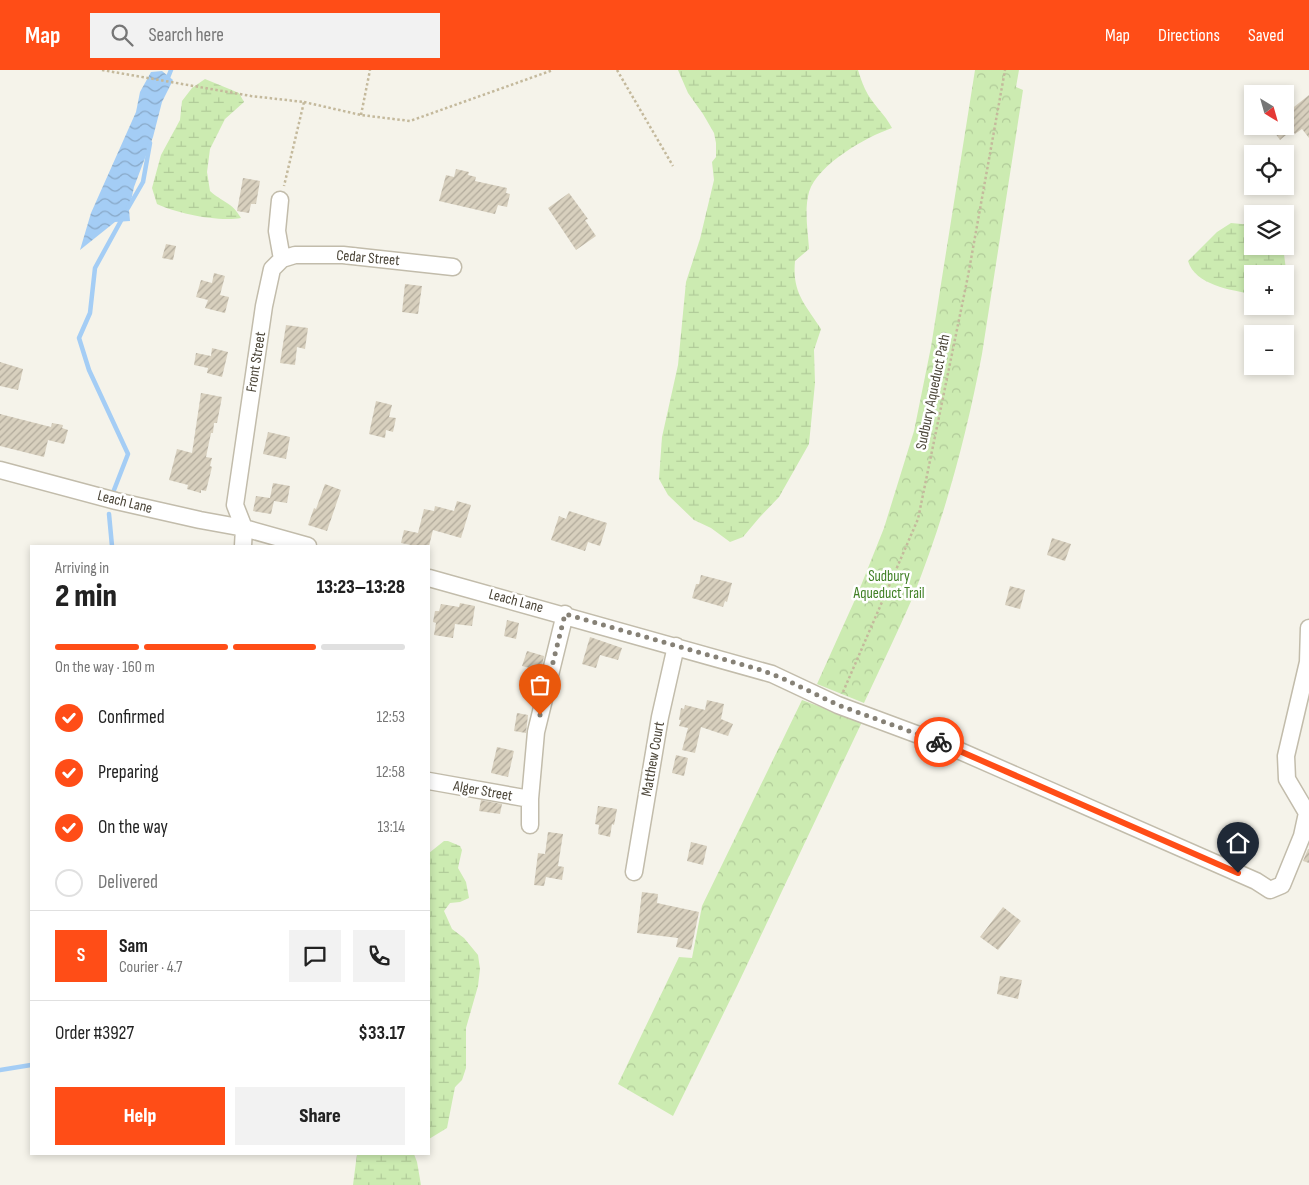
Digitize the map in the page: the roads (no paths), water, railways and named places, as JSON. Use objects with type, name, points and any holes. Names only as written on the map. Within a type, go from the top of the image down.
[{"type":"street","points":[[280,200],[277,232],[282,259]]},
{"type":"street","name":"Cedar Street","points":[[282,259],[295,255],[342,255],[453,267]]},
{"type":"street","name":"Front Street","points":[[244,528],[235,505],[244,441],[268,287],[272,269],[282,259]]},
{"type":"street","name":"Leach Lane","points":[[0,470],[116,501],[244,528],[304,545]]},
{"type":"street","points":[[243,545],[244,528]]},
{"type":"street","name":"Leach Lane","points":[[430,578],[565,614],[772,674],[838,705],[951,747],[1256,881],[1270,890],[1282,885],[1302,836],[1307,813],[1287,779],[1286,756],[1308,662],[1309,628]]},
{"type":"street","name":"Alger Street","points":[[430,781],[530,800],[536,732],[565,614]]},
{"type":"street","name":"Matthew Court","points":[[634,872],[660,717],[676,646]]},
{"type":"street","points":[[530,800],[530,825]]},
{"type":"water","points":[[162,71],[173,80],[162,102],[153,137],[134,187],[129,210],[130,221],[115,222],[80,250],[91,213],[136,112],[140,92],[151,72]]},
{"type":"waterway","points":[[167,80],[171,70]]},
{"type":"waterway","points":[[128,208],[143,182],[150,143]]},
{"type":"waterway","points":[[114,490],[128,454],[89,370],[79,338],[90,313],[95,268],[123,217]]},
{"type":"waterway","points":[[109,514],[112,545]]},
{"type":"waterway","points":[[0,1070],[30,1065]]},
{"type":"park label","name":"Sudbury Aqueduct Trail","points":[[889,584]]}]
